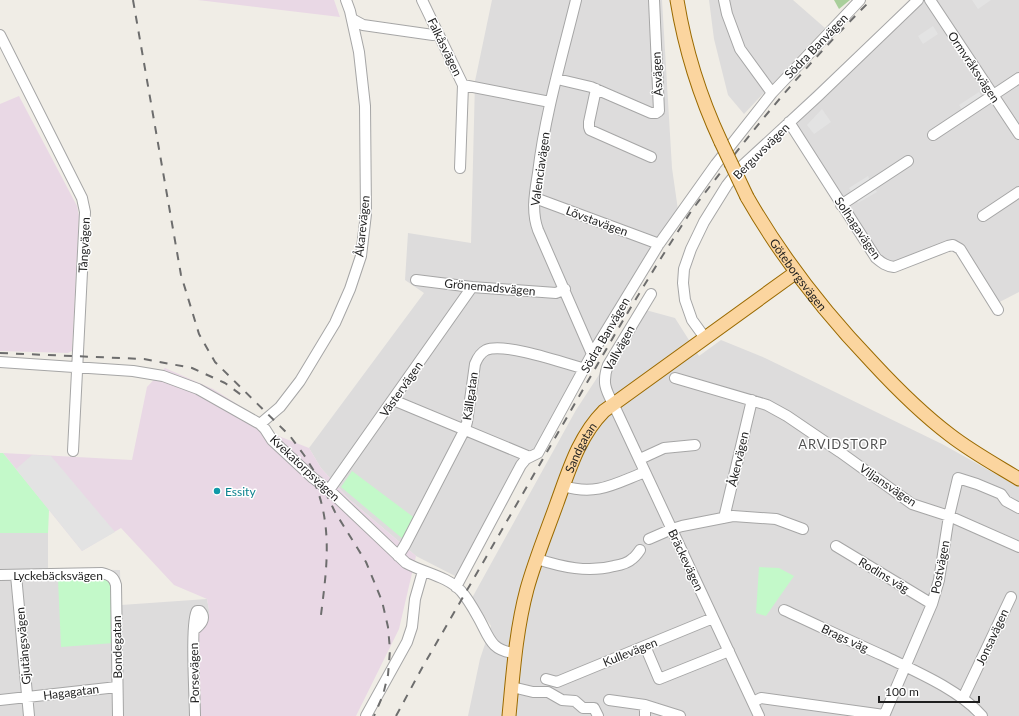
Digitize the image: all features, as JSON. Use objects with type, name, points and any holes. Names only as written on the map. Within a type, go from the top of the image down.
[{"type":"main road","name":"Göteborgsvägen","points":[[676,0],[701,94],[721,142],[763,225],[795,273],[850,339],[899,391],[951,436],[1019,479]]},
{"type":"main road","name":"Sandgatan","points":[[509,716],[520,620],[527,590],[563,486],[578,448],[589,429],[604,411],[614,403],[795,273]]},
{"type":"street","name":"Åkarevägen","points":[[260,424],[280,407],[300,381],[335,323],[350,289],[361,256],[366,214],[365,106],[359,52],[352,19],[346,0]]},
{"type":"street","name":"Falkåsvägen","points":[[422,0],[463,85],[460,168]]},
{"type":"street","name":"Valenciavägen","points":[[576,0],[550,102],[539,163],[535,198],[535,222],[592,354]]},
{"type":"street","name":"Åsvägen","points":[[556,79],[596,89],[651,112],[656,113],[659,111],[654,0]]},
{"type":"street","points":[[724,0],[740,49],[772,93]]},
{"type":"street","name":"Södra Banvägen","points":[[456,587],[520,465],[526,459],[538,453],[592,354],[658,244],[716,164],[772,93],[860,0]]},
{"type":"street","name":"Berguvsvägen","points":[[705,338],[692,320],[685,300],[683,283],[684,269],[691,249],[704,222],[727,185],[738,170],[851,65],[918,0]]},
{"type":"street","name":"Ormvråksvägen","points":[[930,0],[1019,134]]},
{"type":"street","points":[[352,19],[363,25],[433,35],[438,33]]},
{"type":"street","name":"Tångvägen","points":[[0,35],[82,198],[86,217],[73,451]]},
{"type":"street","points":[[933,135],[1019,78]]},
{"type":"street","points":[[463,85],[550,102]]},
{"type":"street","points":[[596,89],[589,122],[590,130],[651,157]]},
{"type":"street","name":"Solhagavägen","points":[[789,122],[876,258],[886,266],[894,267],[948,246],[956,246],[960,249],[998,310]]},
{"type":"street","points":[[841,204],[908,161]]},
{"type":"street","points":[[983,216],[1019,192]]},
{"type":"street","name":"Lövstavägen","points":[[535,198],[658,244]]},
{"type":"street","name":"Grönemadsvägen","points":[[416,280],[472,287],[556,293],[565,289]]},
{"type":"street","name":"Västervägen","points":[[329,490],[472,287]]},
{"type":"street","name":"Vallvägen","points":[[614,403],[607,394],[604,383],[604,375],[608,365],[651,294]]},
{"type":"street","name":"Källgatan","points":[[398,556],[409,538],[465,429],[474,364],[479,356],[486,351],[496,348],[511,349],[585,369]]},
{"type":"street","name":"Kvekatorpsvägen","points":[[0,362],[132,371],[174,380],[198,389],[260,424],[272,440],[313,478],[329,490],[406,563],[441,578],[456,587],[469,602],[493,645],[502,651],[516,653]]},
{"type":"street","name":"Viljansvägen","points":[[675,378],[767,405],[787,416],[840,452],[912,504],[949,516],[1019,547]]},
{"type":"street","points":[[393,400],[530,457]]},
{"type":"street","name":"Åkervägen","points":[[724,518],[752,400]]},
{"type":"street","name":"Bräckevägen","points":[[614,403],[759,716]]},
{"type":"street","points":[[640,460],[664,448],[695,445]]},
{"type":"street","points":[[563,486],[591,491],[605,488],[645,472]]},
{"type":"street","name":"Postvägen","points":[[884,716],[932,604],[958,478],[1001,494],[1006,501],[1019,508]]},
{"type":"street","points":[[649,539],[672,529],[733,516],[776,519],[804,529]]},
{"type":"street","name":"Rodins väg","points":[[836,546],[932,604]]},
{"type":"street","points":[[537,559],[562,567],[592,569],[608,568],[632,560],[640,550]]},
{"type":"street","points":[[366,716],[407,642],[412,627],[415,599],[424,571]]},
{"type":"street","name":"Lyckebäcksvägen","points":[[0,575],[102,573],[114,578]]},
{"type":"street","name":"Gjutängsvägen","points":[[16,575],[29,716]]},
{"type":"street","name":"Bondegatan","points":[[114,578],[116,585],[118,716]]},
{"type":"street","name":"Jonsavägen","points":[[964,698],[1011,597]]},
{"type":"street","name":"Brags väg","points":[[784,610],[906,667]]},
{"type":"street","name":"Kullevägen","points":[[546,679],[557,682],[713,618]]},
{"type":"street","name":"Porsevägen","points":[[194,630],[195,716]]},
{"type":"street","points":[[645,646],[659,679],[729,651]]},
{"type":"street","points":[[906,667],[964,698],[982,716]]},
{"type":"street","name":"Hagagatan","points":[[0,700],[117,687]]},
{"type":"street","points":[[512,687],[533,692],[548,692],[562,700],[575,701],[583,708],[594,708],[598,716]]},
{"type":"street","points":[[753,702],[761,698],[884,716]]},
{"type":"street","points":[[609,700],[645,705],[680,716]]},
{"type":"street","points":[[645,705],[645,716]]},
{"type":"shaded area","points":[[198,0],[334,0],[340,17]]},
{"type":"shaded area","points":[[492,0],[662,0],[672,168],[678,210],[537,448],[457,577],[416,556],[349,499],[321,468],[309,448],[424,293],[405,280],[408,233],[471,243],[475,81]]},
{"type":"shaded area","points":[[709,0],[793,0],[825,28],[744,114],[728,95],[714,39]]},
{"type":"shaded area","points":[[909,0],[1019,0],[1019,292],[990,307],[957,253],[951,249],[890,272],[873,262],[783,120]]},
{"type":"shaded area","points":[[972,0],[991,0],[978,9]]},
{"type":"shaded area","points":[[933,26],[938,34],[923,44],[918,36]]},
{"type":"shaded area","points":[[979,92],[983,98],[963,111],[959,105]]},
{"type":"shaded area","points":[[19,96],[77,206],[79,216],[72,351],[68,353],[0,351],[0,104]]},
{"type":"shaded area","points":[[822,109],[831,122],[814,134],[807,125]]},
{"type":"shaded area","points":[[868,176],[870,181],[852,193],[849,188]]},
{"type":"shaded area","points":[[874,187],[877,192],[858,203],[856,199]]},
{"type":"shaded area","points":[[642,309],[675,318],[699,356],[721,340],[765,358],[942,444],[1019,487],[1019,716],[468,716],[480,659],[491,626],[472,598],[576,410]]},
{"type":"shaded area","points":[[165,368],[213,389],[248,411],[276,435],[309,448],[321,468],[349,499],[416,556],[399,629],[356,716],[201,716],[199,635],[201,628],[209,620],[207,599],[174,585],[121,528],[82,551],[3,453],[132,460],[147,387]]},
{"type":"shaded area","points":[[32,455],[51,456],[115,532],[82,551],[16,469]]},
{"type":"shaded area","points":[[0,533],[48,533],[48,569],[120,570],[121,605],[207,599],[209,620],[201,628],[199,635],[201,716],[0,716]]},
{"type":"green space","points":[[834,0],[850,0],[839,9]]},
{"type":"green space","points":[[0,453],[3,453],[49,510],[48,533],[0,533]]},
{"type":"green space","points":[[352,471],[416,519],[403,539],[341,487]]},
{"type":"green space","points":[[759,567],[779,568],[794,576],[766,616],[756,613]]},
{"type":"green space","points":[[58,579],[108,579],[112,583],[114,643],[61,647]]},
{"type":"railway","points":[[133,0],[181,275],[199,334],[215,362],[290,436],[304,455],[319,479],[335,512],[366,562],[382,601],[388,627],[390,650],[388,675],[383,695],[374,716]]},
{"type":"railway","points":[[396,716],[422,668],[618,329],[690,213],[738,149],[774,105],[831,41],[871,0]]},
{"type":"railway","points":[[0,353],[144,359],[192,368],[225,383],[244,397]]},
{"type":"railway","points":[[314,481],[324,516],[327,551],[320,623]]},
{"type":"place","name":"Essity","points":[[217,491]]},
{"type":"district","name":"ARVIDSTORP","points":[[843,444]]}]
